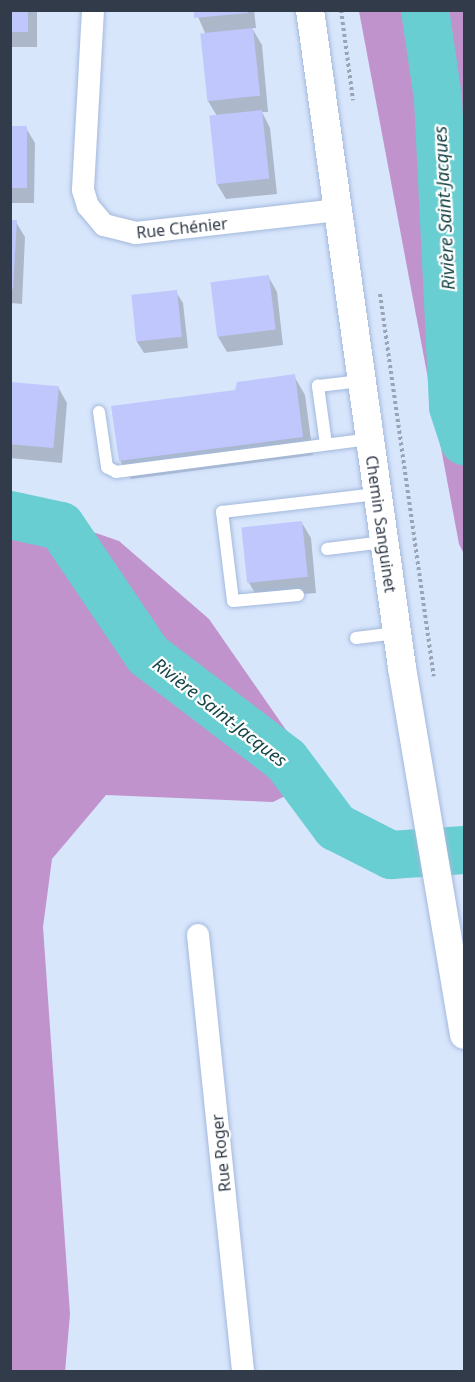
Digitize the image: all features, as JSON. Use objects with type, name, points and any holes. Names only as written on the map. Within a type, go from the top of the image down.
[{"type":"street","name":"Rue Chénier","points":[[93,10],[83,190],[88,206],[104,225],[135,233],[338,210]]},
{"type":"street","name":"Chemin Sanguinet","points":[[310,10],[397,633],[465,1035]]},
{"type":"street","name":"Rue Roger","points":[[198,935],[243,1371]]},
{"type":"lane","points":[[326,444],[318,386],[361,381]]},
{"type":"lane","points":[[99,412],[105,462],[112,472],[369,439]]},
{"type":"lane","points":[[298,595],[233,601],[222,512],[376,494]]},
{"type":"lane","points":[[327,549],[384,542]]},
{"type":"lane","points":[[356,638],[397,633]]},
{"type":"path","points":[[341,10],[354,105]]},
{"type":"path","name":"Chemin Sanguinet","points":[[379,288],[435,685]]},
{"type":"shaded area","points":[[359,11],[464,11],[464,554],[459,544]]},
{"type":"shaded area","points":[[23,508],[119,541],[209,619],[320,779],[273,802],[106,795],[52,859],[43,927],[70,1314],[65,1372],[10,1371],[10,512]]},
{"type":"building","points":[[10,10],[28,10],[28,32],[10,32]]},
{"type":"building","points":[[194,10],[248,10],[248,13],[194,18]]},
{"type":"building","points":[[253,28],[260,96],[207,101],[200,34]]},
{"type":"building","points":[[262,110],[269,179],[217,184],[209,116]]},
{"type":"building","points":[[10,126],[27,126],[27,188],[10,188]]},
{"type":"building","points":[[10,220],[17,220],[13,289],[10,289]]},
{"type":"building","points":[[269,275],[276,330],[217,337],[210,282]]},
{"type":"building","points":[[177,290],[182,337],[136,342],[131,295]]},
{"type":"building","points":[[295,374],[303,437],[119,461],[111,406],[235,390],[237,382]]},
{"type":"building","points":[[10,382],[59,386],[53,448],[10,444]]},
{"type":"building","points":[[302,521],[308,577],[247,583],[241,527]]},
{"type":"waterway","name":"Rivière Saint-Jacques","points":[[425,10],[438,98],[453,407],[464,441]]},
{"type":"waterway","name":"Rivière Saint-Jacques","points":[[10,515],[61,526],[148,655],[286,760],[336,827],[391,855],[464,850]]}]
